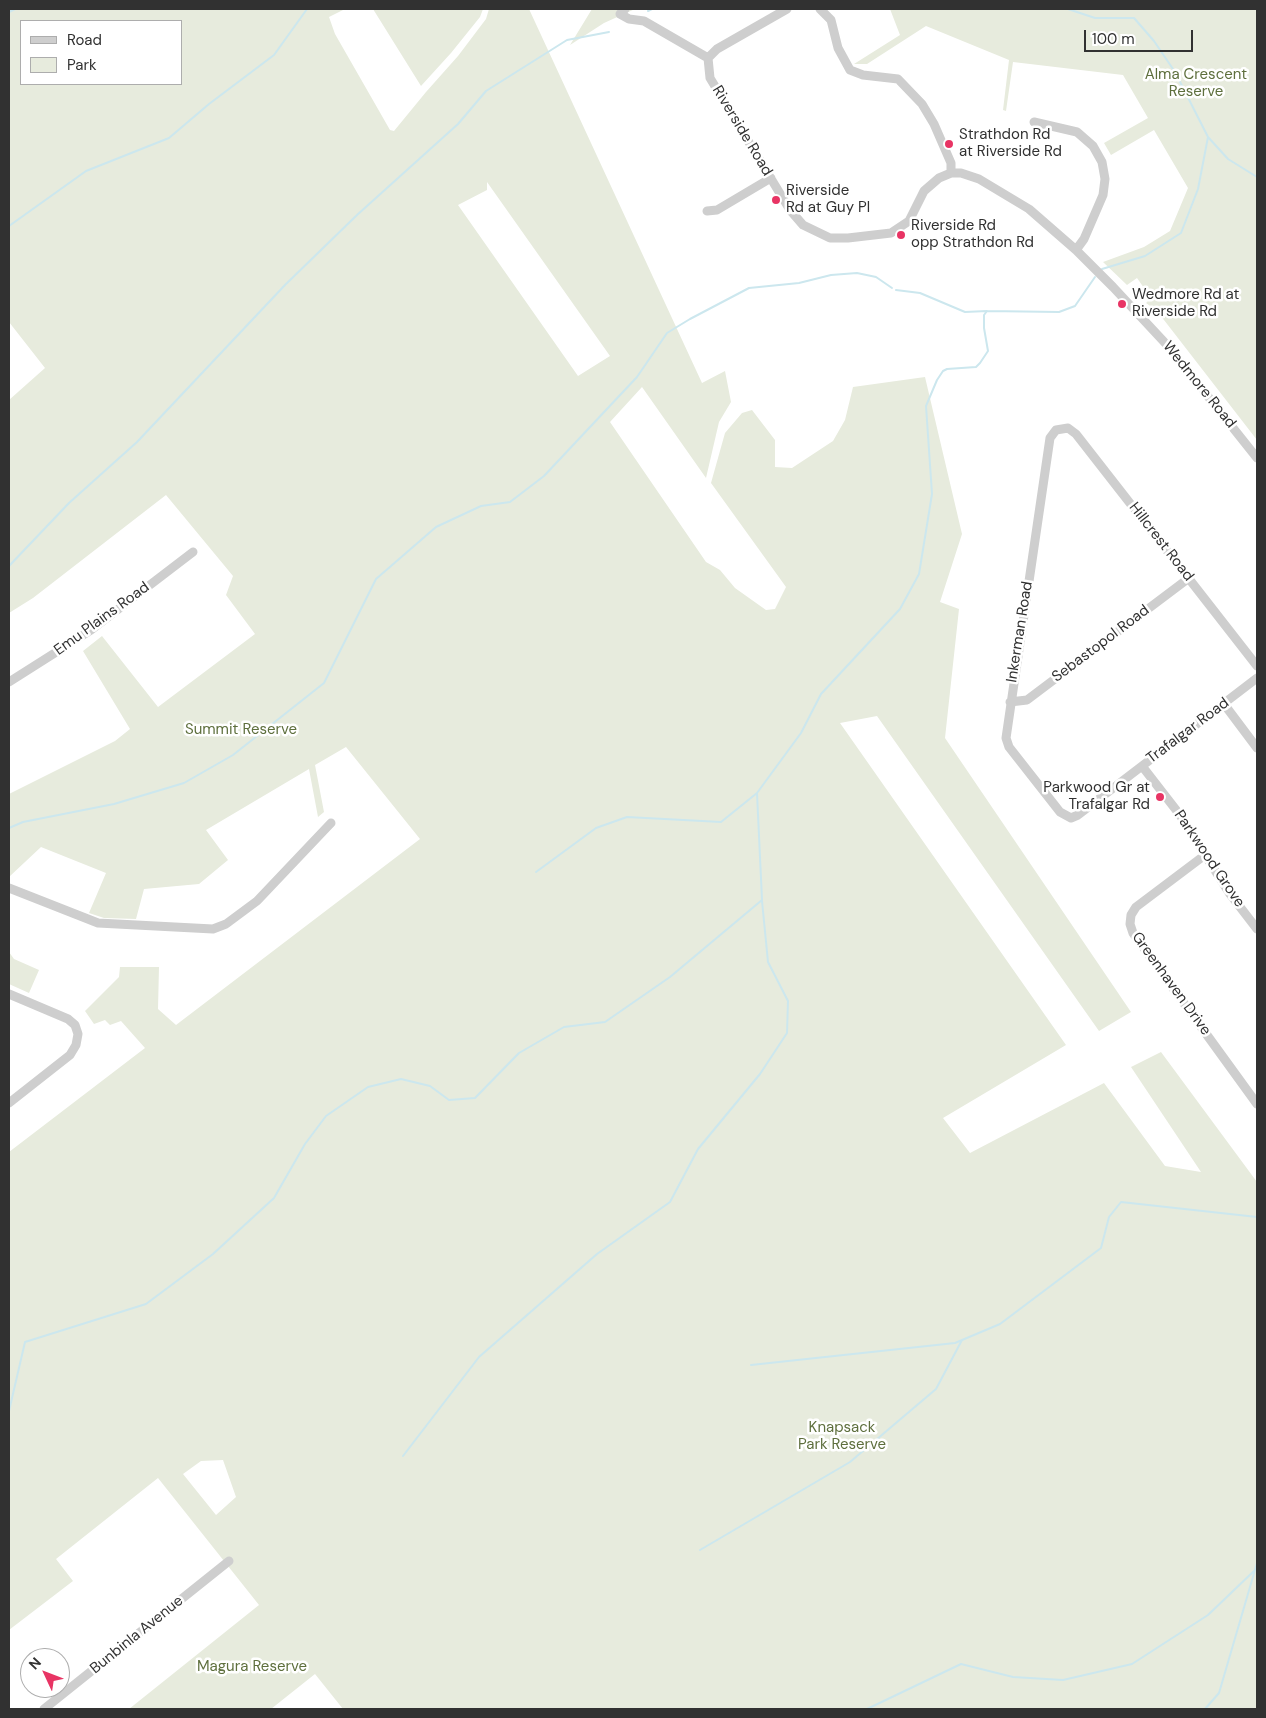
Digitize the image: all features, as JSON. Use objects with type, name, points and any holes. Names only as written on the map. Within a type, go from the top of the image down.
[{"type":"street","points":[[621,10],[629,19],[644,21],[708,58],[717,49],[787,9]]},
{"type":"street","points":[[820,9],[831,20],[838,48],[850,70],[863,75],[898,79],[922,104],[930,116],[951,164],[951,173],[975,176],[1016,199],[1076,250],[1084,239],[1103,195],[1105,179],[1102,162],[1093,146],[1076,132],[1034,122]]},
{"type":"street","name":"Riverside Road","points":[[708,58],[710,78],[794,216],[803,225],[823,236],[839,238],[897,230],[909,221],[924,191],[939,178],[951,173]]},
{"type":"street","points":[[707,211],[717,210],[771,178]]},
{"type":"street","name":"Wedmore Road","points":[[1076,250],[1167,345],[1257,458]]},
{"type":"street","name":"Hillcrest Road","points":[[1060,428],[1068,428],[1076,434],[1257,666]]},
{"type":"street","name":"Inkerman Road","points":[[1060,428],[1050,438],[1010,702],[1006,743],[1060,812],[1069,818]]},
{"type":"street","name":"Emu Plains Road","points":[[9,682],[91,630],[193,552]]},
{"type":"street","name":"Sebastopol Road","points":[[1010,702],[1026,700],[1190,578]]},
{"type":"street","name":"Trafalgar Road","points":[[1069,818],[1078,815],[1257,678]]},
{"type":"street","points":[[1224,704],[1257,748]]},
{"type":"street","name":"Parkwood Grove","points":[[1142,766],[1180,815],[1230,894],[1257,929]]},
{"type":"street","points":[[9,888],[98,923],[217,928],[257,901],[331,823]]},
{"type":"street","name":"Greenhaven Drive","points":[[1205,855],[1136,907],[1131,915],[1130,924],[1134,933],[1257,1104]]},
{"type":"street","points":[[9,994],[72,1022],[78,1031],[78,1037],[70,1055],[9,1103]]},
{"type":"street","name":"Bunbinla Avenue","points":[[44,1709],[229,1561]]},
{"type":"green space","points":[[9,9],[345,9],[329,17],[335,34],[390,130],[394,131],[458,56],[486,19],[489,9],[529,9],[702,383],[725,371],[731,402],[719,422],[706,478],[642,387],[610,422],[706,562],[720,570],[735,588],[766,610],[775,609],[786,587],[711,483],[725,433],[742,413],[752,410],[775,440],[775,467],[792,468],[833,441],[845,420],[853,387],[925,377],[962,534],[940,602],[959,609],[945,738],[1131,1012],[1099,1031],[877,716],[840,723],[1066,1045],[943,1118],[970,1153],[1104,1083],[1165,1166],[1201,1172],[1131,1067],[1161,1052],[1257,1182],[1257,1709],[343,1709],[315,1674],[271,1709],[129,1709],[259,1605],[158,1478],[56,1559],[73,1581],[9,1630],[9,1152],[145,1048],[121,1021],[110,1025],[105,1020],[94,1024],[85,1011],[119,977],[120,967],[159,967],[158,1009],[176,1025],[420,839],[346,747],[315,765],[324,812],[318,817],[309,769],[206,830],[228,860],[199,884],[144,889],[136,919],[104,918],[89,913],[106,873],[41,847],[9,877],[9,794],[115,741],[130,729],[83,651],[102,636],[158,707],[255,634],[226,595],[233,576],[166,495],[33,598],[9,613],[9,400],[45,368],[9,322]],"holes":[[[487,182],[610,356],[578,376],[458,205],[487,190]],[[223,1460],[236,1497],[216,1515],[183,1474],[201,1461]]]},
{"type":"green space","points":[[373,9],[483,9],[480,17],[421,86]]},
{"type":"green space","points":[[592,9],[635,9],[604,23],[570,45]]},
{"type":"green space","name":"Alma Crescent Reserve","points":[[890,9],[1257,9],[1257,440],[1157,311],[1146,303],[1149,300],[1141,290],[1144,288],[1137,278],[1127,285],[1103,262],[1144,247],[1170,231],[1188,188],[1154,130],[1111,155],[1104,143],[1148,118],[1123,75],[1013,62],[1006,111],[1003,110],[1009,60],[926,26],[867,64],[854,64],[900,35]]},
{"type":"green space","points":[[9,952],[14,959],[39,970],[29,993],[9,984]]},
{"type":"waterway","points":[[9,12],[15,9]]},
{"type":"waterway","points":[[9,226],[86,171],[169,138],[209,104],[274,55],[307,9]]},
{"type":"waterway","points":[[648,11],[652,9]]},
{"type":"waterway","points":[[1068,9],[1095,18],[1134,18],[1154,41],[1175,72],[1208,137],[1228,159],[1257,177]]},
{"type":"waterway","points":[[9,566],[69,503],[137,442],[285,285],[357,215],[458,124],[486,91],[567,40],[609,32]]},
{"type":"waterway","points":[[1102,269],[1145,256],[1181,233],[1198,189],[1208,137]]},
{"type":"waterway","points":[[9,828],[23,822],[114,804],[184,783],[233,755],[324,683],[376,579],[436,527],[481,506],[510,502],[544,476],[637,377],[667,333],[749,288],[799,283],[831,275],[857,273],[876,277],[892,288]]},
{"type":"waterway","points":[[9,1411],[25,1342],[146,1304],[213,1254],[274,1198],[305,1144],[326,1116],[368,1087],[401,1079],[430,1086],[449,1100],[475,1098],[519,1053],[564,1027],[605,1022],[670,977],[762,900],[757,793],[801,733],[821,694],[900,609],[919,574],[932,494],[926,406],[937,380],[943,371],[947,369],[976,367],[980,363],[988,351],[984,328],[984,315],[987,311],[1059,312],[1075,306],[1095,277]]},
{"type":"waterway","points":[[896,290],[920,293],[965,312],[987,311]]},
{"type":"waterway","points":[[536,872],[596,828],[627,817],[721,822],[757,793]]},
{"type":"waterway","points":[[403,1456],[479,1357],[597,1254],[670,1202],[698,1149],[760,1074],[787,1033],[788,1001],[768,962],[762,901]]},
{"type":"waterway","points":[[751,1365],[955,1343],[1000,1324],[1101,1248],[1109,1217],[1121,1202],[1257,1217]]},
{"type":"waterway","points":[[700,1550],[850,1462],[936,1389],[962,1340]]},
{"type":"waterway","points":[[1205,1709],[1219,1693],[1257,1563]]},
{"type":"waterway","points":[[867,1709],[961,1664],[1013,1677],[1063,1680],[1132,1664],[1208,1615],[1255,1570]]},
{"type":"place","name":"Strathdon Rd at Riverside Rd","points":[[949,144]]},
{"type":"place","name":"Riverside Rd at Guy Pl","points":[[776,200]]},
{"type":"place","name":"Riverside Rd opp Strathdon Rd","points":[[901,235]]},
{"type":"place","name":"Wedmore Rd at Riverside Rd","points":[[1122,304]]},
{"type":"place","name":"Parkwood Gr at Trafalgar Rd","points":[[1160,797]]},
{"type":"park label","name":"Summit Reserve","points":[[241,730]]},
{"type":"park label","name":"Knapsack Park Reserve","points":[[842,1436]]},
{"type":"park label","name":"Magura Reserve","points":[[252,1667]]}]
